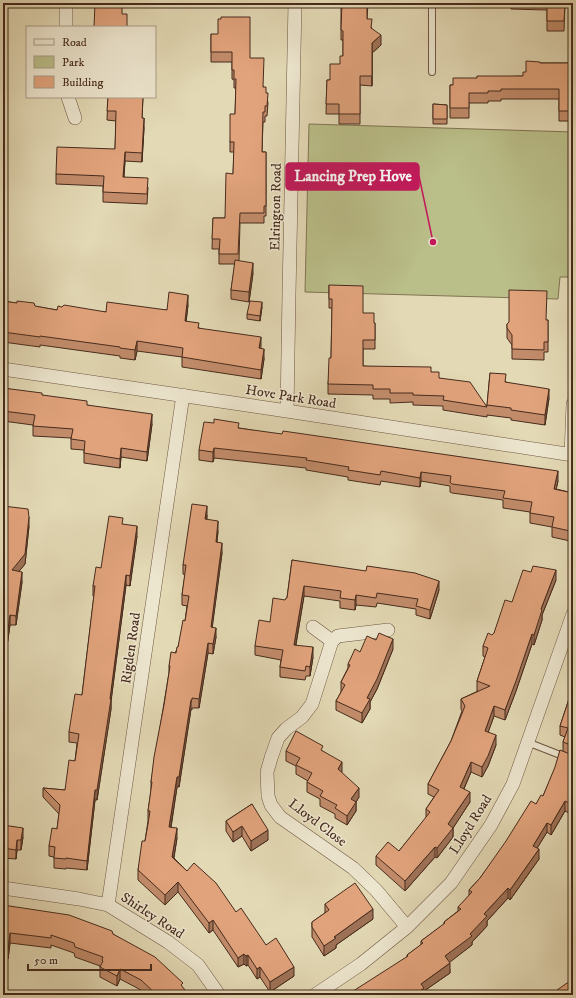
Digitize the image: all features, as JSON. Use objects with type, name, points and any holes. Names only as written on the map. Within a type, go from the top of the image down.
[{"type":"street","points":[[66,3],[66,26]]},
{"type":"street","name":"Elrington Road","points":[[287,411],[295,3]]},
{"type":"street","points":[[68,98],[75,118]]},
{"type":"street","name":"Hove Park Road","points":[[3,369],[572,455]]},
{"type":"street","name":"Rigden Road","points":[[108,905],[183,396]]},
{"type":"street","points":[[572,455],[573,404]]},
{"type":"street","name":"Lloyd Road","points":[[315,995],[361,964],[407,927],[451,883],[491,825],[513,784],[573,614]]},
{"type":"street","points":[[313,627],[332,640],[338,636],[388,630]]},
{"type":"street","name":"Lloyd Close","points":[[332,640],[312,704],[302,717],[286,729],[278,738],[267,772],[268,796],[271,805],[280,817],[353,868],[376,890],[407,927]]},
{"type":"street","name":"Shirley Road","points":[[3,888],[79,899],[108,905],[168,942],[198,965],[219,995]]},
{"type":"lane","points":[[432,3],[432,72]]},
{"type":"lane","points":[[527,742],[573,760]]},
{"type":"green space","points":[[309,124],[573,132],[573,277],[560,277],[558,299],[305,292]]},
{"type":"building","points":[[95,3],[122,3],[122,14],[127,14],[127,26],[94,26]]},
{"type":"building","points":[[342,3],[367,3],[367,19],[372,19],[371,28],[381,35],[372,43],[372,76],[360,76],[360,114],[339,114],[339,104],[326,104],[327,80],[330,80],[330,64],[340,64],[340,56],[343,56],[343,31],[341,30]]},
{"type":"building","points":[[547,3],[565,3],[564,21],[547,21]]},
{"type":"building","points":[[221,17],[250,17],[250,58],[264,58],[263,87],[266,87],[266,93],[268,93],[267,106],[265,106],[265,112],[263,112],[262,152],[266,152],[266,206],[264,206],[264,213],[240,213],[238,254],[219,254],[220,239],[212,239],[213,218],[225,218],[226,173],[233,174],[234,142],[230,142],[230,114],[235,114],[236,79],[234,79],[234,70],[232,70],[232,52],[211,52],[211,34],[218,34],[218,19],[221,19]]},
{"type":"building","points":[[573,19],[573,49],[572,49]]},
{"type":"building","points":[[526,61],[540,63],[573,63],[573,111],[559,111],[559,89],[501,89],[501,91],[488,91],[488,93],[469,93],[469,108],[450,108],[450,85],[453,85],[453,78],[477,78],[477,76],[523,76],[523,72],[526,72]]},
{"type":"building","points":[[108,98],[143,98],[142,118],[144,118],[142,153],[125,152],[123,177],[148,178],[147,194],[103,192],[104,176],[56,174],[57,147],[115,149],[116,111],[107,111]]},
{"type":"building","points":[[433,104],[447,105],[447,119],[433,119]]},
{"type":"building","points":[[235,260],[253,263],[249,292],[231,290]]},
{"type":"building","points":[[329,285],[363,286],[363,313],[374,313],[375,340],[363,340],[363,366],[431,367],[431,372],[439,372],[439,378],[470,382],[487,407],[443,400],[444,396],[413,395],[413,393],[390,393],[390,389],[373,389],[373,385],[328,384],[329,358],[331,358],[332,306],[332,299],[329,299]]},
{"type":"building","points":[[509,290],[547,291],[546,320],[548,320],[548,342],[544,342],[544,350],[512,349],[512,335],[507,328],[507,324],[509,322]]},
{"type":"building","points":[[169,292],[188,295],[185,321],[199,323],[198,328],[261,337],[259,348],[264,349],[261,370],[182,357],[183,348],[137,341],[135,350],[3,332],[3,301],[34,303],[35,306],[57,310],[58,306],[62,307],[64,305],[106,312],[107,302],[167,310]]},
{"type":"building","points":[[250,301],[262,302],[260,316],[247,314]]},
{"type":"building","points":[[490,373],[506,374],[505,382],[549,389],[545,415],[487,405]]},
{"type":"building","points":[[3,388],[87,401],[87,405],[152,414],[147,452],[121,448],[120,459],[84,453],[85,441],[71,439],[73,429],[33,426],[35,415],[3,411]]},
{"type":"building","points":[[214,419],[239,423],[238,428],[282,434],[283,431],[558,471],[554,489],[573,493],[573,521],[570,531],[552,527],[554,517],[530,513],[532,502],[503,498],[505,491],[452,484],[450,482],[451,476],[421,472],[420,478],[381,471],[380,475],[348,470],[349,467],[306,460],[307,458],[214,448],[213,452],[199,450],[204,422],[214,423]]},
{"type":"building","points":[[192,504],[207,506],[205,519],[218,521],[216,542],[222,543],[211,627],[216,628],[213,644],[208,643],[199,699],[192,698],[191,700],[179,777],[177,777],[169,827],[177,828],[172,857],[187,871],[194,863],[216,883],[236,912],[241,908],[266,945],[276,938],[294,967],[270,982],[260,967],[257,969],[248,955],[246,956],[244,954],[238,958],[213,920],[209,923],[178,882],[165,895],[138,870],[142,841],[145,841],[150,811],[148,811],[154,757],[164,705],[171,652],[176,653],[178,647],[183,620],[185,621],[189,596],[182,595],[186,565],[183,565]]},
{"type":"building","points":[[3,506],[28,509],[29,517],[25,554],[12,570],[22,572],[16,616],[10,615],[5,650],[3,650],[3,549],[6,524],[3,523]]},
{"type":"building","points":[[109,516],[123,518],[122,524],[137,526],[130,576],[126,575],[111,699],[97,790],[95,790],[87,861],[54,858],[55,847],[49,846],[52,828],[57,829],[60,805],[43,788],[65,790],[69,760],[75,761],[79,734],[69,732],[75,694],[82,695],[95,586],[93,586],[96,567],[101,568]]},
{"type":"building","points":[[292,560],[366,571],[367,566],[415,573],[439,581],[430,610],[416,606],[418,599],[377,593],[376,598],[356,595],[355,600],[340,598],[341,591],[304,586],[294,645],[313,647],[310,667],[306,666],[305,671],[280,667],[283,650],[255,646],[259,620],[270,622],[273,598],[285,600],[287,598]]},
{"type":"building","points":[[533,566],[556,570],[541,609],[542,610],[534,635],[532,634],[505,710],[494,706],[485,731],[496,735],[488,756],[482,767],[471,762],[460,787],[470,792],[448,824],[453,828],[437,848],[435,847],[405,881],[376,856],[388,842],[399,851],[430,812],[426,809],[439,790],[428,784],[451,741],[465,706],[461,699],[490,686],[477,681],[488,648],[483,646],[488,633],[492,635],[494,633],[505,600],[512,602],[523,570],[531,572]]},
{"type":"building","points":[[379,633],[393,639],[377,679],[367,698],[370,699],[362,713],[336,701],[345,685],[341,682],[350,665],[348,664],[355,649],[360,652],[367,636],[376,640]]},
{"type":"building","points":[[573,687],[573,746],[563,742],[568,728],[560,726]]},
{"type":"building","points":[[296,731],[323,746],[321,750],[342,762],[338,769],[359,788],[351,799],[356,802],[347,816],[335,808],[337,805],[320,796],[323,791],[307,782],[312,773],[296,765],[300,758],[286,751]]},
{"type":"building","points":[[560,750],[572,755],[573,754],[573,793],[569,803],[565,801],[551,825],[547,823],[533,846],[539,849],[510,890],[508,888],[484,914],[487,916],[470,934],[472,936],[445,956],[450,963],[421,984],[424,988],[414,995],[347,995],[408,956],[407,955],[423,943],[421,941],[461,909],[458,907],[472,892],[469,890],[480,878],[506,841],[531,801],[536,804],[541,795],[543,796],[555,767]]},
{"type":"building","points":[[252,804],[268,830],[251,841],[242,826],[233,832],[226,821]]},
{"type":"building","points":[[3,825],[23,828],[21,840],[17,840],[16,850],[3,848]]},
{"type":"building","points":[[355,883],[373,909],[324,946],[312,927],[312,922],[329,910],[325,904]]},
{"type":"building","points":[[3,905],[69,915],[112,931],[113,934],[155,957],[183,983],[181,985],[189,995],[157,995],[141,980],[120,969],[117,976],[100,967],[103,957],[75,947],[74,943],[51,935],[51,938],[10,933],[8,949],[3,948]]},
{"type":"building","points":[[573,979],[573,995],[561,995],[557,990]]},
{"type":"place","name":"Lancing Prep Hove","points":[[433,242]]}]
